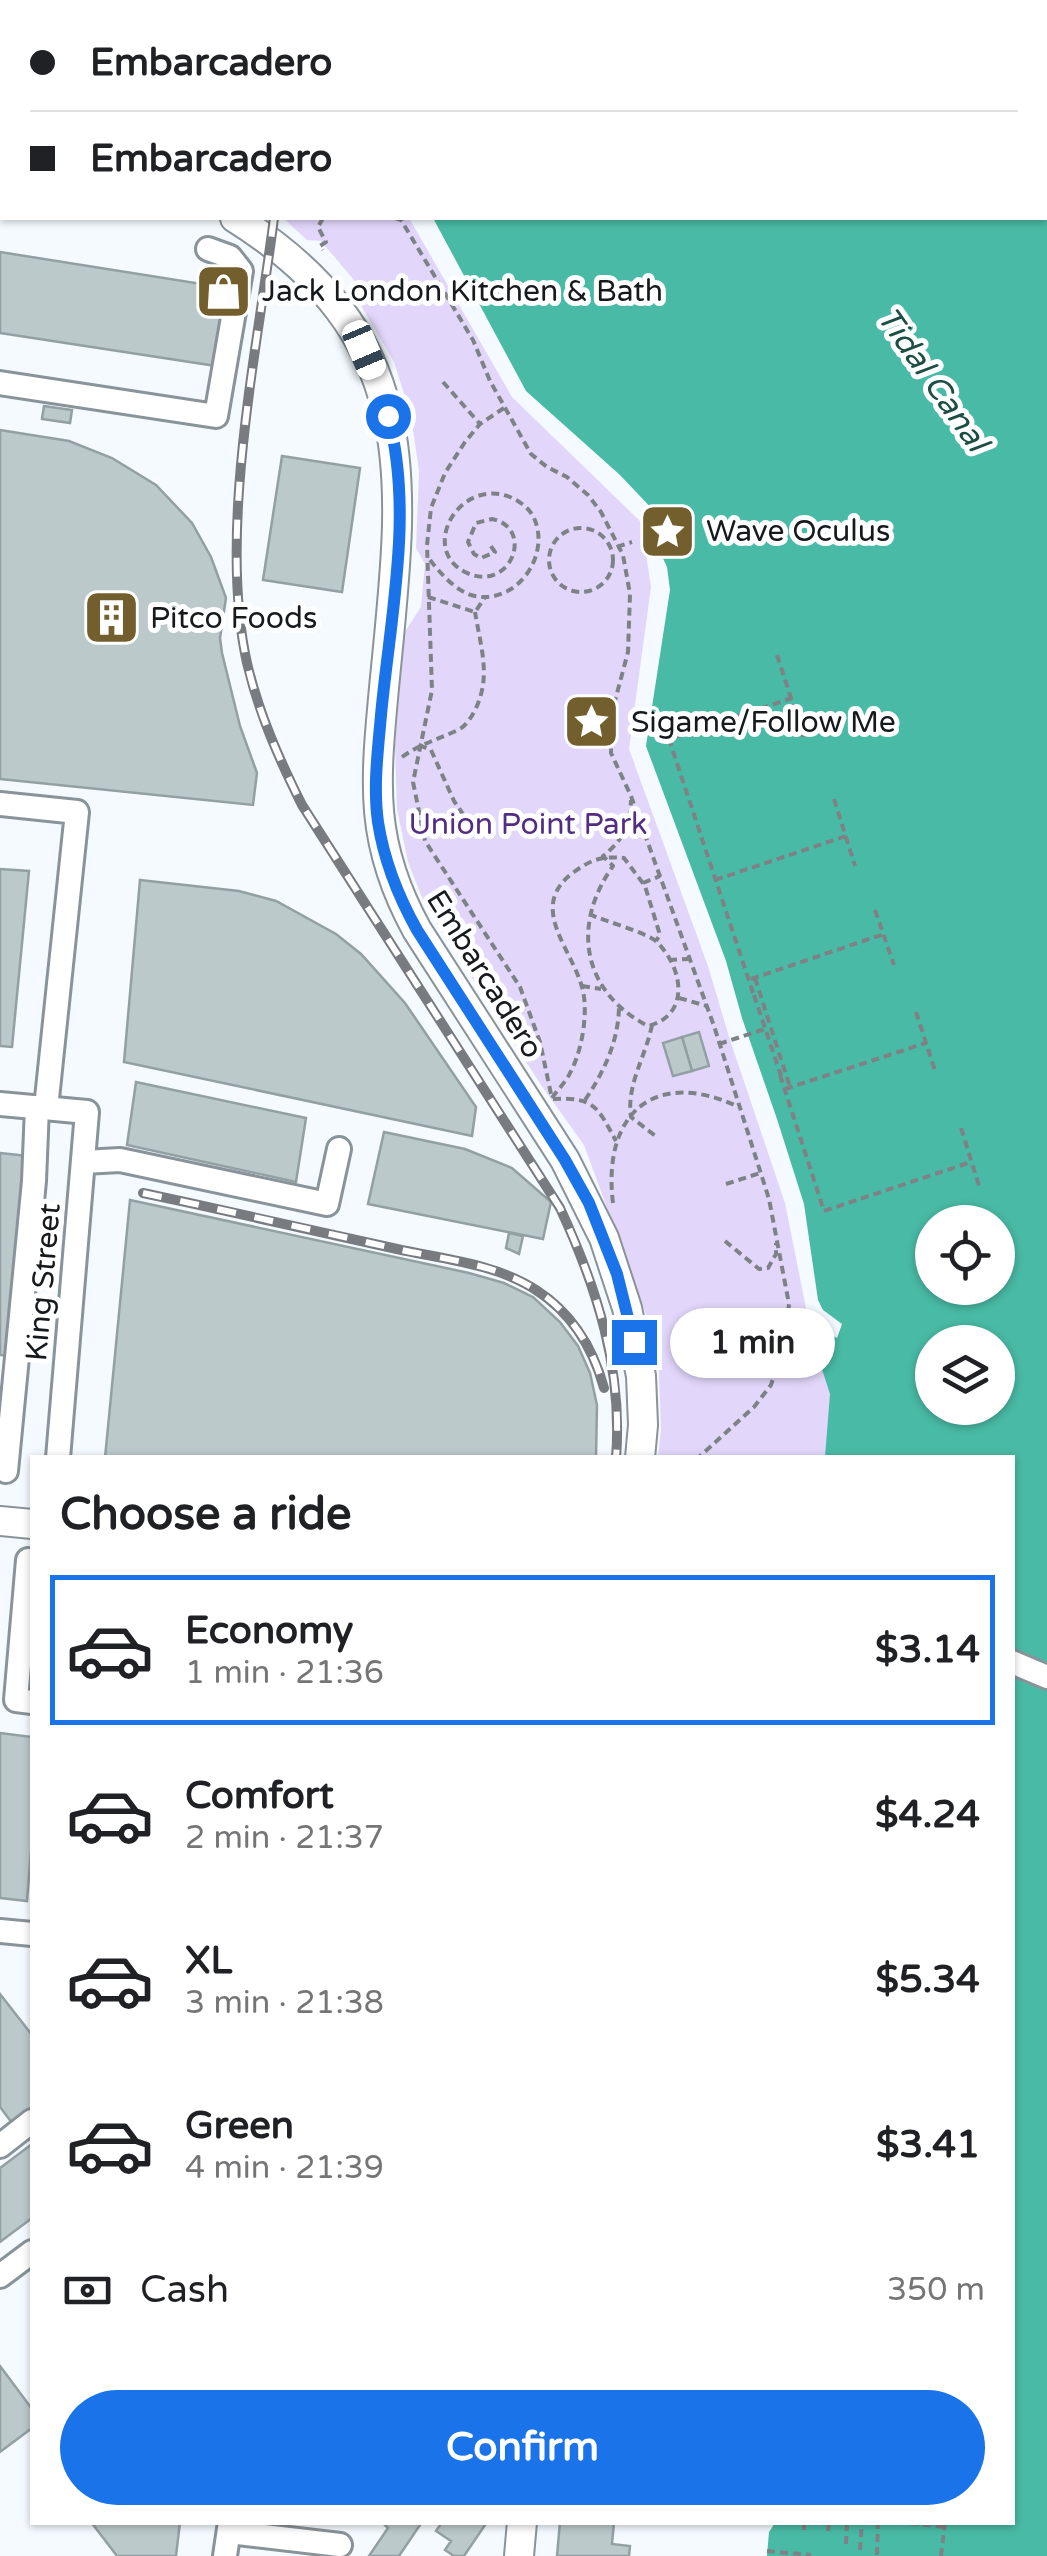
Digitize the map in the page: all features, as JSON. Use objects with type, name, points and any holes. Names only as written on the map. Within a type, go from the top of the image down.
[{"type":"main road","name":"Embarcadero","points":[[239,220],[302,266],[338,308],[364,350],[383,394],[394,438],[398,478],[398,540],[376,792],[384,855],[400,900],[417,930],[544,1108],[589,1203],[617,1274],[641,1376],[640,1455]]},
{"type":"main road","points":[[0,1520],[30,1524]]},
{"type":"main road","points":[[519,2556],[522,2525]]},
{"type":"street","points":[[0,383],[216,416],[241,271],[230,257],[208,249]]},
{"type":"street","points":[[0,804],[77,812],[41,1107],[6,1471]]},
{"type":"street","points":[[0,1104],[41,1107]]},
{"type":"street","name":"King Street","points":[[41,1107],[88,1112],[58,1455]]},
{"type":"street","points":[[83,1162],[120,1160],[327,1204],[339,1149]]},
{"type":"street","points":[[30,1560],[16,1700],[30,1702]]},
{"type":"street","points":[[1015,1663],[1047,1677]]},
{"type":"street","points":[[0,1931],[30,1934]]},
{"type":"street","points":[[0,2146],[30,2123]]},
{"type":"street","points":[[1,2274],[30,2253]]},
{"type":"street","points":[[225,2556],[230,2527],[341,2541]]},
{"type":"path","points":[[322,220],[318,227],[326,242],[320,246],[323,250]]},
{"type":"path","points":[[402,220],[473,340],[531,454],[568,477],[601,512],[618,546],[630,594],[628,652],[612,712],[611,753],[707,1006],[777,1231],[788,1304],[785,1339],[770,1385],[754,1408],[701,1455]]},
{"type":"path","points":[[443,382],[480,424]]},
{"type":"path","points":[[505,407],[480,424],[445,472],[428,526],[434,668],[429,717],[418,745],[413,782],[426,841],[509,966],[540,1042],[544,1108]]},
{"type":"path","points":[[430,560],[454,585],[472,595],[486,596],[516,586],[532,568],[538,542],[536,527],[525,506],[502,494],[487,493],[456,508],[445,538],[451,560],[458,568],[486,577],[504,570],[512,559],[515,542],[506,526],[492,518],[471,528],[468,542],[481,558],[495,552],[490,545]]},
{"type":"path","points":[[570,530],[592,530],[611,549],[610,574],[595,589],[575,592],[565,588],[550,571],[552,545],[570,530]]},
{"type":"path","points":[[611,549],[632,542]]},
{"type":"path","points":[[418,745],[465,725],[479,700],[487,669],[475,612],[486,596]]},
{"type":"path","points":[[428,597],[475,612]]},
{"type":"path","points":[[778,655],[804,738]]},
{"type":"path","points":[[792,698],[669,739],[752,978],[824,1210],[972,1162]]},
{"type":"path","points":[[418,745],[431,750],[454,801],[478,836]]},
{"type":"path","points":[[544,1108],[570,1074],[583,1029],[585,1000],[579,972],[556,932],[551,912],[568,876],[621,842],[628,826],[630,796]]},
{"type":"path","points":[[834,800],[856,866]]},
{"type":"path","points":[[715,880],[846,836]]},
{"type":"path","points":[[603,856],[624,858],[643,883],[660,935],[656,941]]},
{"type":"path","points":[[603,856],[613,866],[594,898],[590,958],[604,992]]},
{"type":"path","points":[[643,883],[660,876]]},
{"type":"path","points":[[875,910],[894,965]]},
{"type":"path","points":[[582,986],[596,986],[632,1018],[648,1026],[669,1013],[681,989],[656,941],[590,914]]},
{"type":"path","points":[[752,978],[884,934]]},
{"type":"path","points":[[669,960],[690,959]]},
{"type":"path","points":[[752,978],[752,991],[781,1078],[788,1088]]},
{"type":"path","points":[[679,998],[707,1006]]},
{"type":"path","points":[[544,1108],[585,1100],[610,1055],[618,1030],[619,1006]]},
{"type":"path","points":[[916,1012],[936,1074]]},
{"type":"path","points":[[652,1024],[647,1050],[630,1092],[631,1117],[658,1138]]},
{"type":"path","points":[[719,1044],[765,1028]]},
{"type":"path","points":[[788,1088],[926,1043]]},
{"type":"path","points":[[606,1192],[614,1205],[610,1160],[616,1141],[631,1117],[651,1099],[666,1094],[707,1095],[738,1108]]},
{"type":"path","points":[[585,1100],[598,1111],[616,1141]]},
{"type":"path","points":[[961,1128],[980,1189]]},
{"type":"path","points":[[726,1184],[760,1172]]},
{"type":"path","points":[[725,1242],[760,1268],[768,1268],[776,1254],[777,1231]]},
{"type":"path","points":[[804,2525],[804,2530]]},
{"type":"path","points":[[828,2532],[829,2525]]},
{"type":"path","points":[[846,2525],[846,2544]]},
{"type":"path","points":[[860,2550],[862,2525]]},
{"type":"path","points":[[877,2555],[878,2525]]},
{"type":"path","points":[[941,2556],[944,2525]]},
{"type":"path","points":[[767,2551],[811,2555]]},
{"type":"green space","name":"Union Point Park","points":[[285,220],[416,220],[646,520],[915,1389],[915,1425],[926,1425],[935,1455],[658,1455],[658,1347],[584,1145],[425,905],[408,862],[397,809],[395,745],[404,633],[421,607],[425,564],[416,548],[419,471],[411,416],[394,362],[352,290],[354,280],[321,241],[307,240]]},
{"type":"water","name":"Tidal Canal","points":[[415,220],[1047,220],[1047,2556],[767,2556],[769,2532],[774,2525],[1015,2525],[1015,1455],[825,1455],[830,1394],[818,1357],[790,1202],[634,748],[656,587],[646,520],[516,395]]},
{"type":"pier","points":[[410,220],[434,220],[526,391],[620,475],[657,514],[663,509],[674,509],[691,524],[686,526],[681,518],[664,515],[656,525],[659,544],[677,548],[678,552],[660,552],[670,590],[646,746],[726,961],[777,1119],[804,1204],[818,1300],[823,1310],[842,1324],[837,1338],[809,1323],[785,1203],[708,966],[629,749],[651,587],[641,522],[512,397]]},
{"type":"building","points":[[0,252],[227,288],[216,366],[0,333]]},
{"type":"building","points":[[44,406],[72,410],[70,423],[42,419]]},
{"type":"building","name":"Pitco Foods","points":[[0,430],[69,441],[112,458],[156,485],[192,523],[211,557],[226,598],[220,638],[240,726],[257,773],[253,805],[0,779]]},
{"type":"building","points":[[282,456],[360,468],[342,592],[263,580]]},
{"type":"building","points":[[0,869],[29,871],[12,1047],[0,1046]]},
{"type":"building","points":[[140,880],[239,891],[276,901],[336,934],[361,954],[405,1003],[476,1107],[472,1136],[124,1062]]},
{"type":"building","points":[[699,1032],[709,1066],[692,1071],[682,1037]]},
{"type":"building","points":[[682,1037],[692,1071],[673,1076],[663,1043]]},
{"type":"building","points":[[136,1082],[306,1118],[296,1182],[127,1145]]},
{"type":"building","points":[[384,1132],[465,1149],[512,1168],[551,1202],[543,1239],[368,1204]]},
{"type":"building","points":[[0,1153],[29,1156],[11,1356],[0,1355]]},
{"type":"building","points":[[130,1200],[504,1283],[533,1297],[560,1322],[578,1346],[590,1373],[597,1405],[596,1455],[105,1455]]},
{"type":"building","points":[[509,1233],[523,1236],[519,1254],[506,1248]]},
{"type":"building","points":[[0,1733],[30,1737],[30,1864],[27,1901],[0,1898]]},
{"type":"building","points":[[0,1994],[30,2032],[30,2109],[12,2123],[0,2107]]},
{"type":"building","points":[[30,2146],[30,2220],[0,2242],[0,2168]]},
{"type":"building","points":[[0,2366],[30,2406],[30,2430],[0,2452]]},
{"type":"building","points":[[93,2525],[180,2525],[176,2556],[117,2556]]},
{"type":"building","points":[[385,2525],[420,2525],[399,2556],[369,2556],[388,2528]]},
{"type":"building","points":[[440,2525],[485,2525],[464,2556],[454,2556],[445,2550],[451,2541],[436,2531]]},
{"type":"building","points":[[560,2525],[614,2525],[612,2544],[630,2546],[629,2556],[557,2556]]},
{"type":"railway","points":[[274,220],[238,500],[239,612],[252,682],[270,736],[302,805],[560,1208],[585,1268],[604,1330],[615,1393],[616,1455]]},
{"type":"railway","points":[[143,1193],[469,1264],[521,1281],[549,1299],[570,1321],[587,1345],[604,1388]]},
{"type":"place","name":"Jack London Kitchen & Bath","points":[[223,291]]},
{"type":"place","name":"Wave Oculus","points":[[667,531]]},
{"type":"place","name":"Pitco Foods","points":[[111,618]]},
{"type":"place","name":"Sigame/Follow Me","points":[[592,722]]},
{"type":"route","points":[[388,416],[394,438],[400,512],[376,792],[384,855],[400,900],[417,930],[589,1203],[617,1274],[634,1342]]}]
